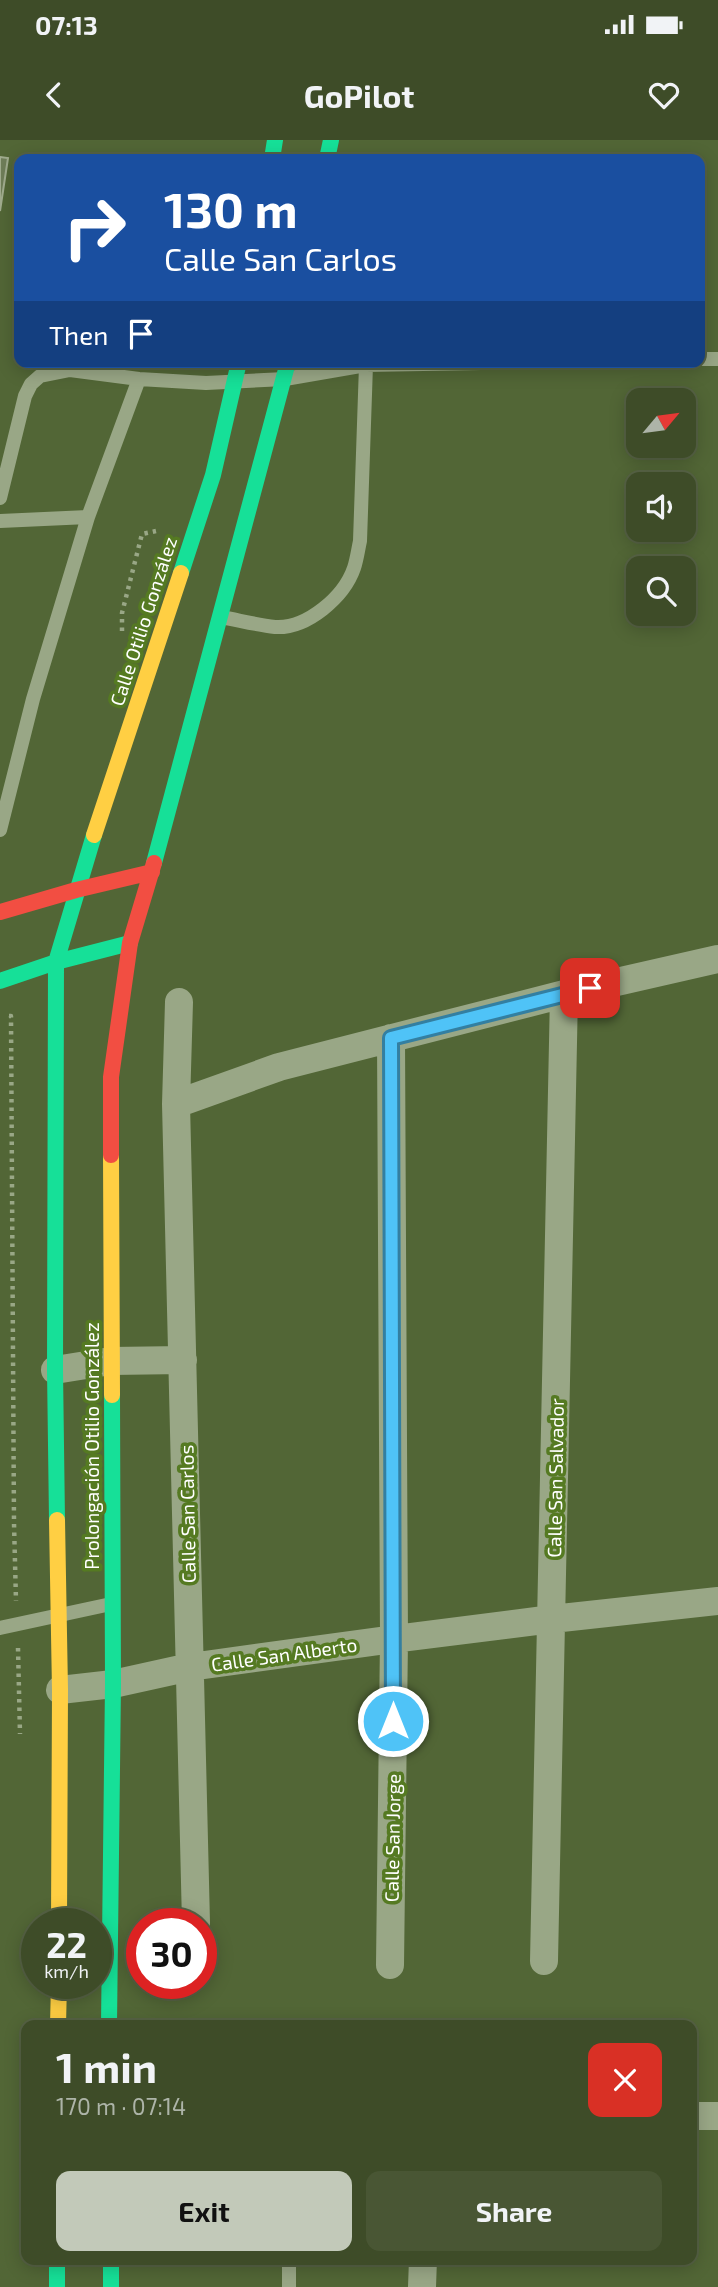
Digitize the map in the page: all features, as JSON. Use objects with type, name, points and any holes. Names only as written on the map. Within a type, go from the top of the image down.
[{"type":"main road","name":"Calle Otilio González","points":[[76,890],[213,475],[237,368]]},
{"type":"main road","points":[[1,908],[152,872],[286,370]]},
{"type":"main road","name":"Prolongación Otilio González","points":[[109,2020],[113,1684],[111,1077],[130,943],[152,872]]},
{"type":"main road","name":"Prolongación Otilio González","points":[[59,1908],[60,1690],[55,1370],[56,962],[76,890]]},
{"type":"main road","points":[[0,981],[56,962],[130,943]]},
{"type":"main road","points":[[58,1999],[58,2020]]},
{"type":"main road","points":[[57,2265],[57,2287]]},
{"type":"main road","points":[[111,2265],[111,2287]]},
{"type":"street","points":[[176,1104],[279,1067],[564,994],[718,959]]},
{"type":"street","name":"Calle San Salvador","points":[[544,1961],[564,994]]},
{"type":"street","name":"Calle San Carlos","points":[[179,1002],[176,1104],[196,1908]]},
{"type":"street","name":"Calle San Jorge","points":[[390,1965],[394,1639],[391,1038]]},
{"type":"street","points":[[55,1370],[111,1361],[183,1360]]},
{"type":"street","name":"Calle San Alberto","points":[[60,1690],[113,1684],[190,1667],[394,1639],[718,1601]]},
{"type":"street","points":[[697,2116],[718,2116]]},
{"type":"street","points":[[422,2287],[424,2265]]},
{"type":"lane","points":[[0,498],[25,396],[31,384],[40,376],[70,370],[139,380],[206,383],[234,381],[286,370],[326,368]]},
{"type":"lane","points":[[219,616],[277,627],[302,622],[323,608],[341,591],[354,569],[360,541],[366,368]]},
{"type":"lane","points":[[0,830],[33,699],[88,517],[139,380]]},
{"type":"lane","points":[[0,521],[88,517]]},
{"type":"lane","points":[[0,1628],[112,1603]]},
{"type":"lane","points":[[289,2265],[289,2287]]},
{"type":"path","points":[[11,1016],[14,1523],[20,1734]]},
{"type":"building","points":[[0,157],[8,158],[0,211]]},
{"type":"traffic: fast","points":[[273,154],[275,140]]},
{"type":"traffic: fast","points":[[328,154],[331,140]]},
{"type":"traffic: fast","points":[[181,573],[213,475],[238,368]]},
{"type":"traffic: fast","points":[[154,863],[286,368]]},
{"type":"traffic: fast","points":[[57,1520],[56,962],[94,835]]},
{"type":"traffic: fast","points":[[0,981],[56,962],[130,943]]},
{"type":"traffic: fast","points":[[109,2020],[113,1684],[112,1395]]},
{"type":"traffic: fast","points":[[57,2265],[57,2287]]},
{"type":"traffic: fast","points":[[111,2265],[111,2287]]},
{"type":"traffic: slow","points":[[94,835],[181,573]]},
{"type":"traffic: slow","points":[[111,1155],[112,1395]]},
{"type":"traffic: slow","points":[[57,1520],[59,1908]]},
{"type":"traffic: slow","points":[[58,2020],[59,1999]]},
{"type":"traffic: jam","points":[[111,1155],[111,1077],[130,943],[154,863]]},
{"type":"traffic: jam","points":[[0,912],[152,872]]},
{"type":"route","points":[[393,1721],[391,1038],[590,988]]}]
